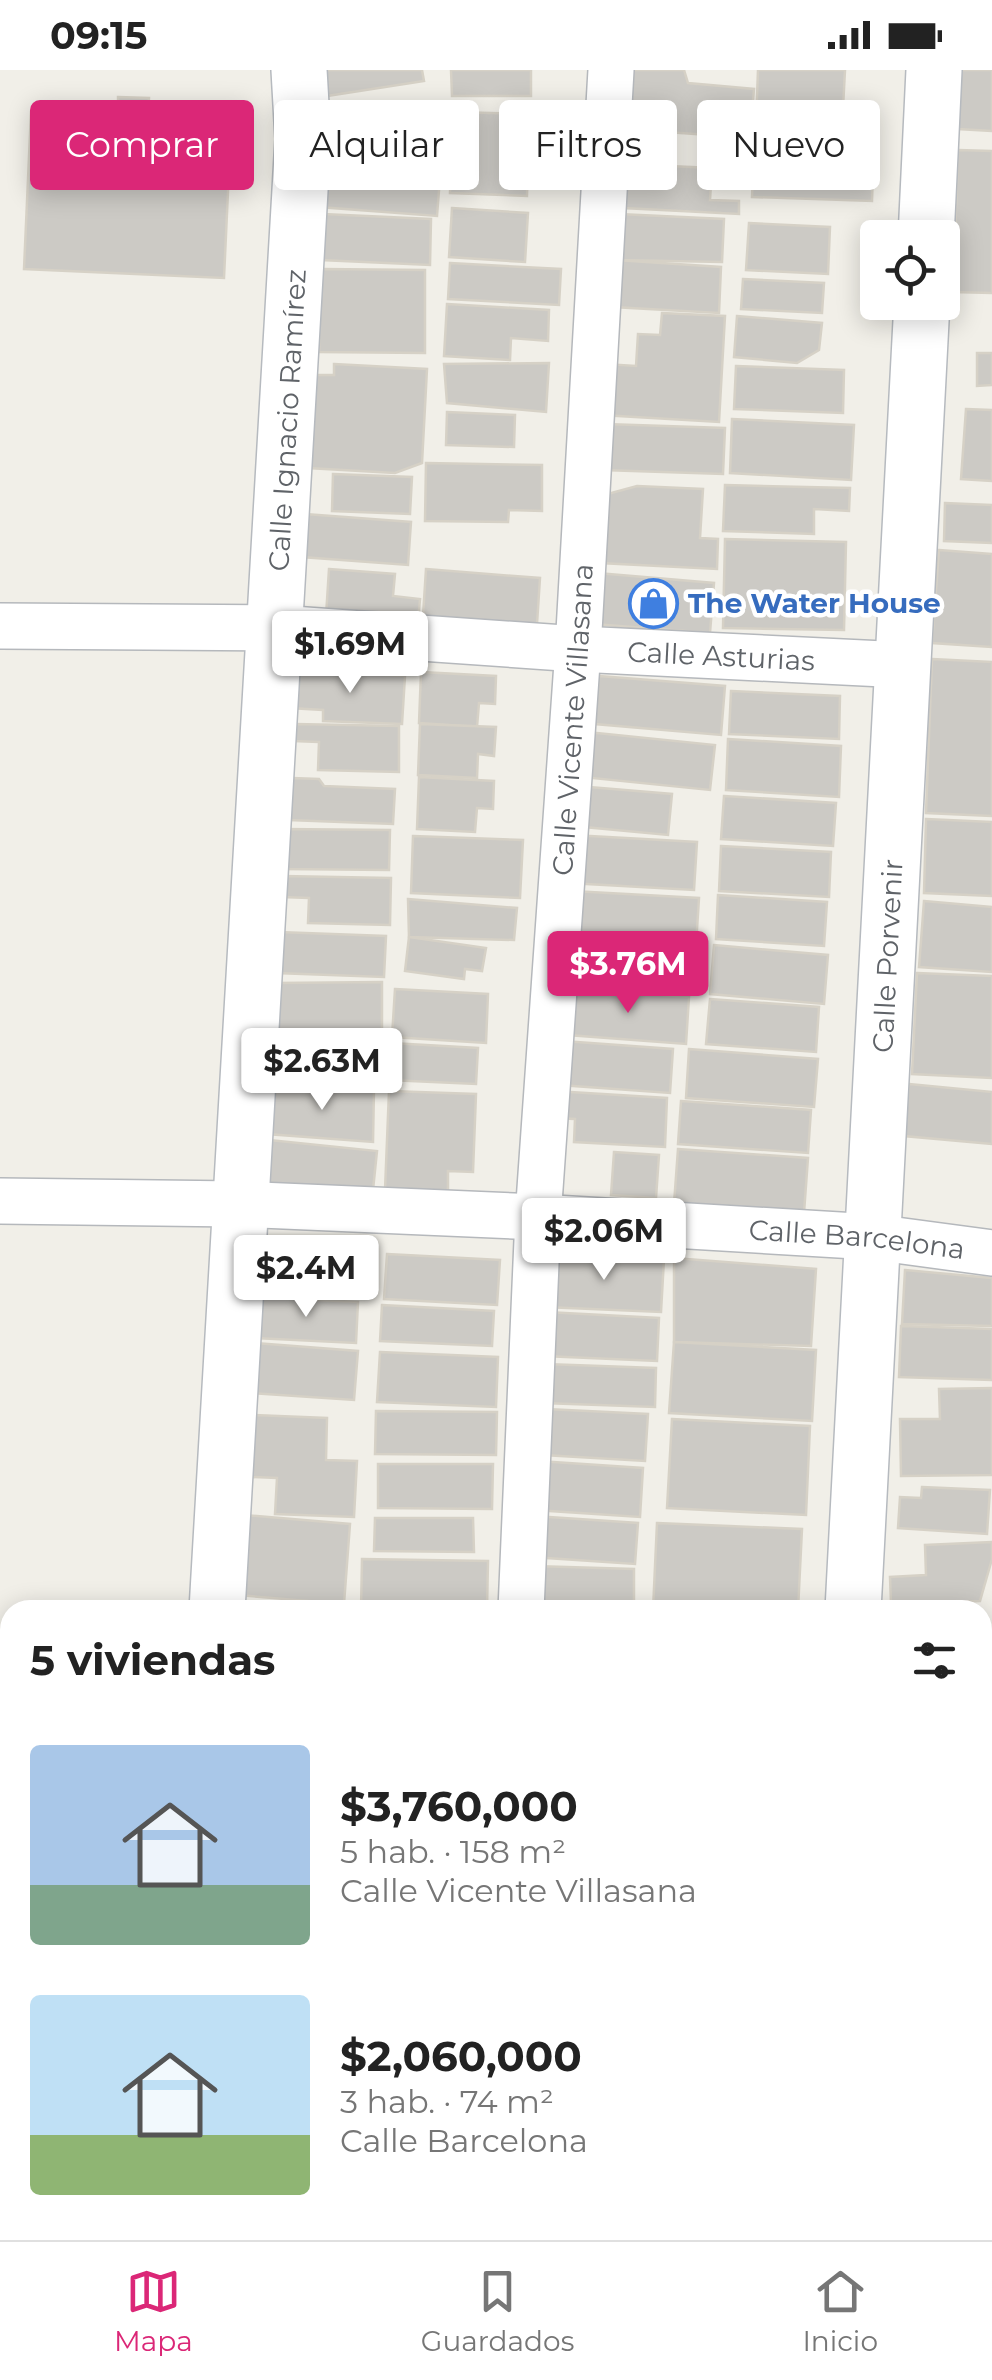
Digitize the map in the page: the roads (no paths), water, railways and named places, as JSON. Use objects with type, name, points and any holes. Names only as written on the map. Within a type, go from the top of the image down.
[{"type":"street","name":"Calle Ignacio Ramírez","points":[[217,1600],[237,1204],[277,628],[303,139],[299,70]]},
{"type":"street","name":"Calle Vicente Villasana","points":[[521,1600],[538,1217],[578,650],[612,70]]},
{"type":"street","points":[[927,220],[934,70]]},
{"type":"street","name":"Calle Porvenir","points":[[854,1600],[921,320]]},
{"type":"street","name":"Calle Asturias","points":[[0,626],[277,628],[578,650],[904,665]]},
{"type":"street","name":"Calle Barcelona","points":[[0,1201],[237,1204],[538,1217],[873,1237],[992,1253]]},
{"type":"place","name":"The Water House","points":[[653,603]]}]
